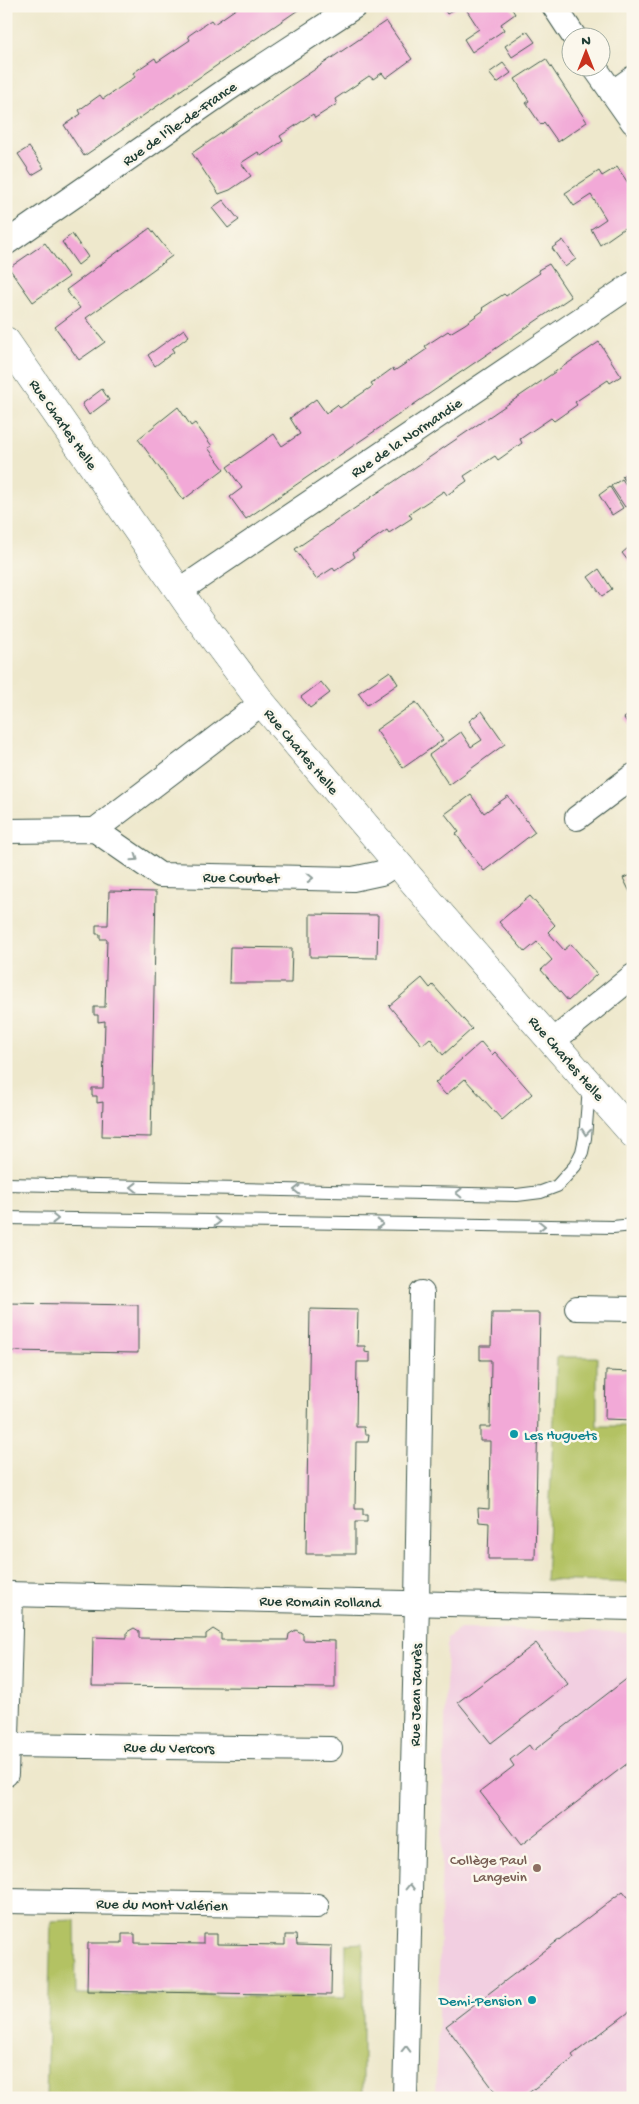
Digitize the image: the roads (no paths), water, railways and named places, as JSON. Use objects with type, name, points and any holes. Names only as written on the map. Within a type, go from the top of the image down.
[{"type":"street","name":"Rue de l'Île-de-France","points":[[6,243],[228,89],[355,6]]},
{"type":"street","points":[[554,6],[568,28]]},
{"type":"street","points":[[602,78],[633,122]]},
{"type":"street","points":[[612,92],[633,78]]},
{"type":"street","name":"Rue de la Normandie","points":[[180,591],[633,284]]},
{"type":"street","name":"Rue Charles Helle","points":[[6,341],[180,591],[262,703],[397,863],[633,1134]]},
{"type":"street","points":[[6,831],[95,830],[262,703]]},
{"type":"street","points":[[577,818],[633,776]]},
{"type":"street","name":"Rue Courbet","points":[[95,830],[160,875],[353,879],[381,873],[397,863]]},
{"type":"street","points":[[553,1041],[633,976]]},
{"type":"street","name":"Rue Jean Jaurès","points":[[405,2098],[417,1603],[422,1293]]},
{"type":"street","points":[[577,1308],[633,1309]]},
{"type":"street","points":[[6,1774],[9,1594]]},
{"type":"street","name":"Rue Romain Rolland","points":[[9,1594],[633,1608]]},
{"type":"street","name":"Rue du Vercors","points":[[7,1745],[330,1749]]},
{"type":"street","name":"Rue du Mont Valérien","points":[[6,1901],[317,1906]]},
{"type":"lane","points":[[6,1184],[517,1195],[541,1192],[557,1186],[575,1166],[582,1152],[590,1083]]},
{"type":"lane","points":[[6,1218],[613,1227],[633,1225]]},
{"type":"place","name":"Les Huguets","points":[[514,1434]]},
{"type":"place","name":"Collège Paul Langevin","points":[[537,1868]]},
{"type":"place","name":"Demi-Pension","points":[[532,2000]]}]
